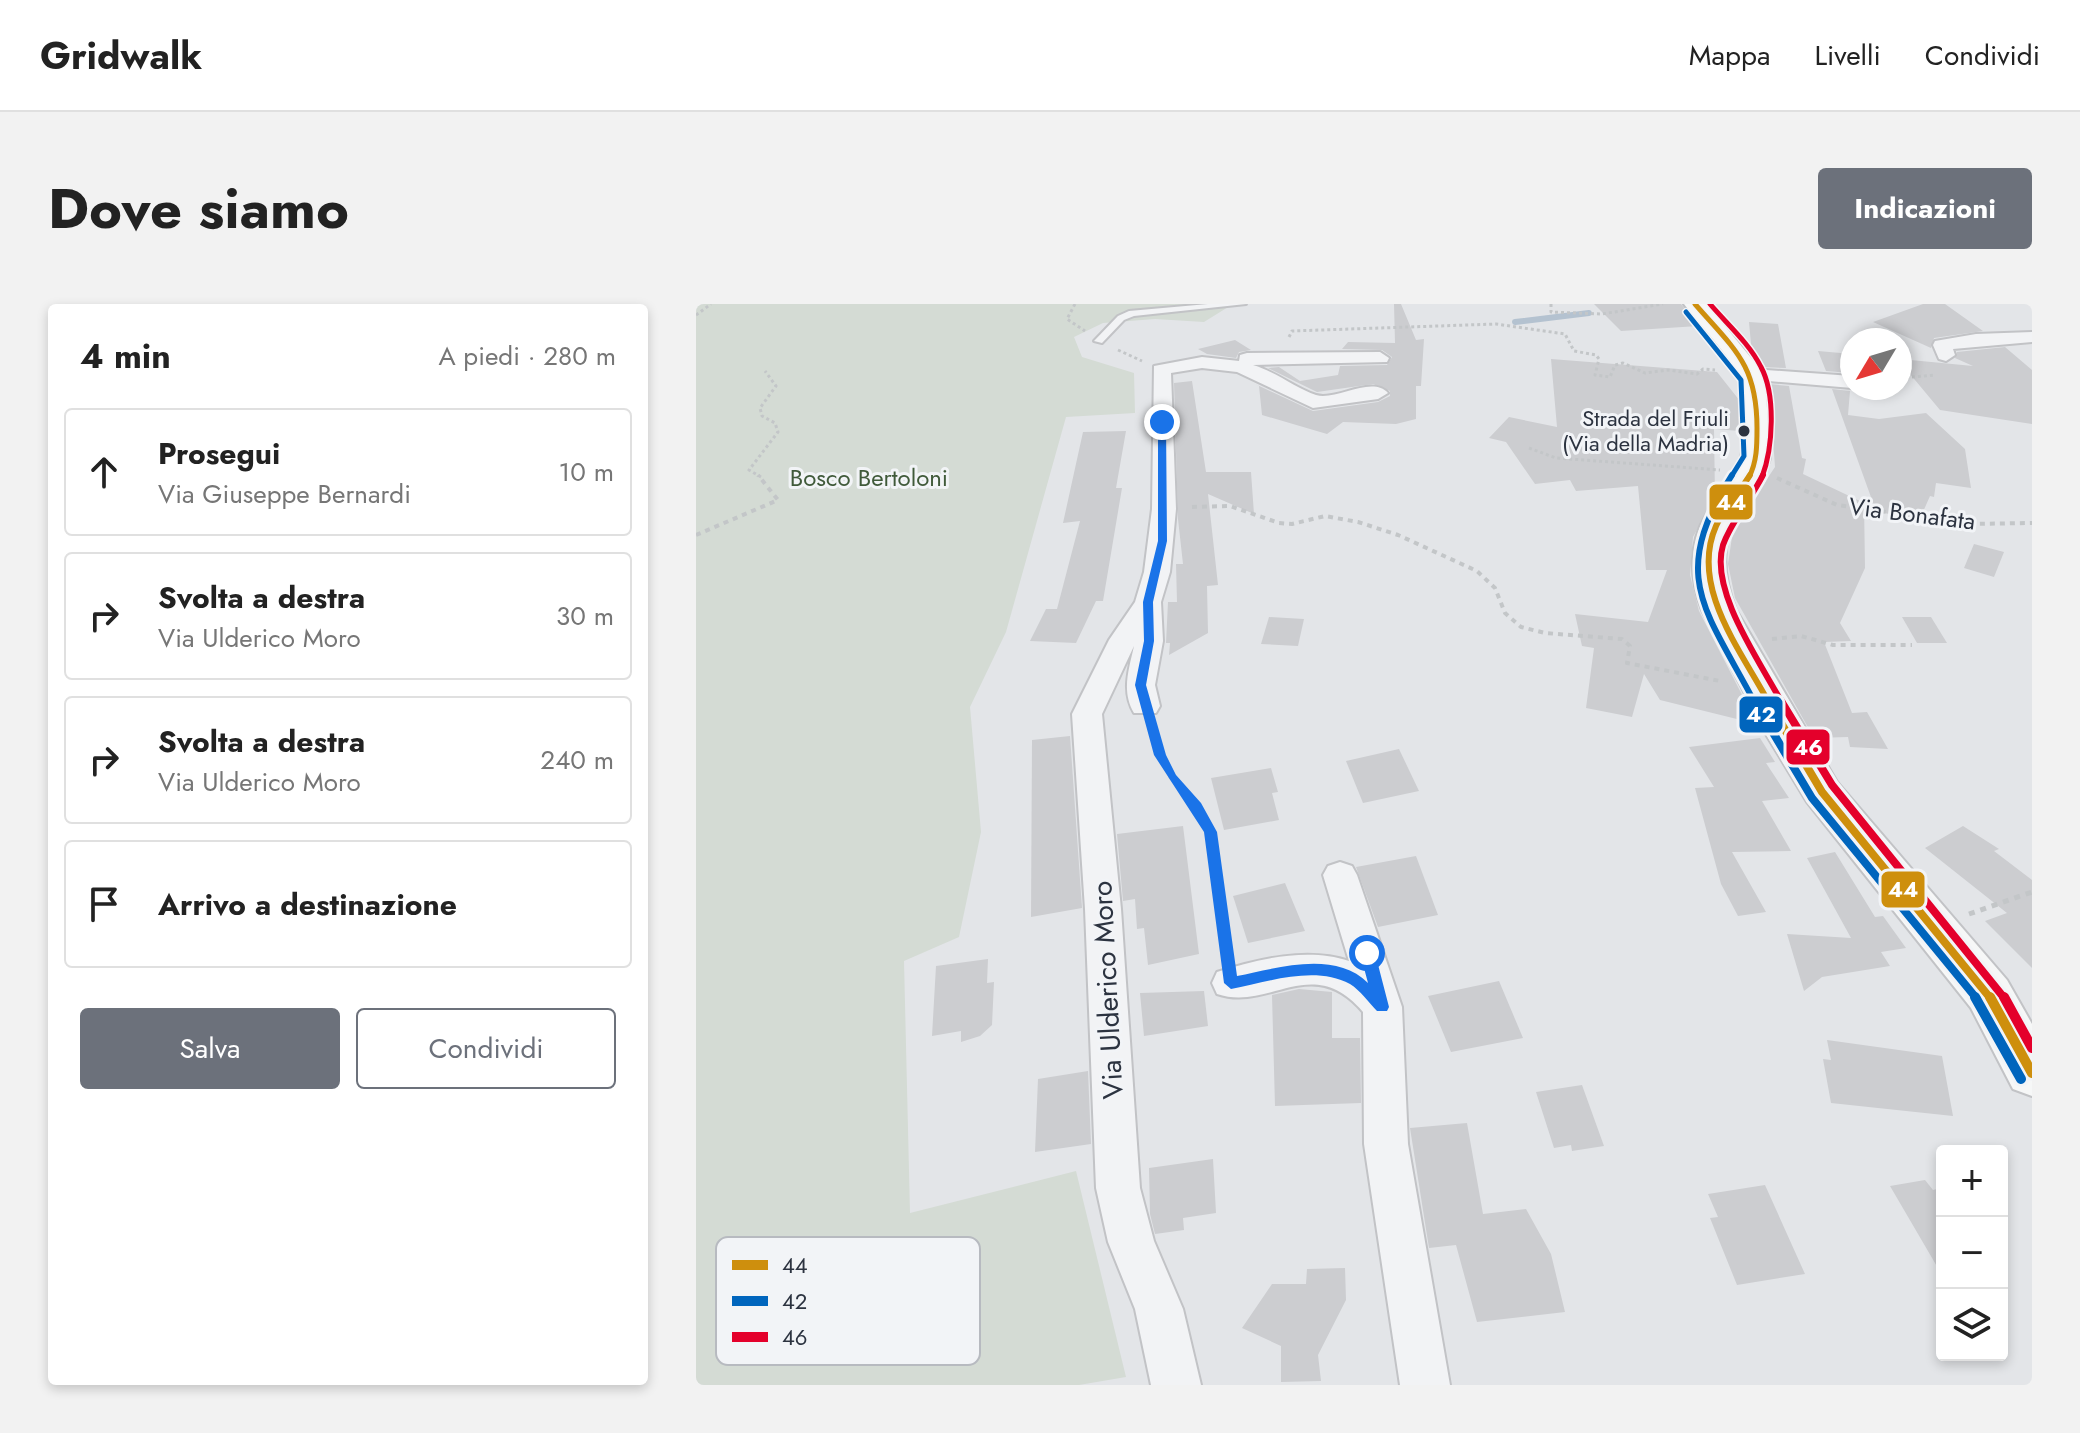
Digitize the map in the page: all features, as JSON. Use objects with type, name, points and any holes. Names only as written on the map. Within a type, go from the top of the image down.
[{"type":"main road","points":[[1695,304],[1750,373],[1756,458],[1752,471],[1719,519],[1708,557],[1711,590],[1760,686],[1822,792],[1989,994],[2032,1073]]},
{"type":"street","points":[[1946,355],[1942,345],[1976,339],[2032,337]]},
{"type":"street","points":[[1378,393],[1313,402],[1285,381],[1239,363],[1188,363],[1161,370],[1162,353],[1168,350],[1197,358],[1380,358]]},
{"type":"street","name":"Via Ulderico Moro","points":[[1145,706],[1140,685],[1149,641],[1148,602],[1163,541],[1161,370]]},
{"type":"street","points":[[1750,373],[1840,381]]},
{"type":"street","name":"Via Ulderico Moro","points":[[1148,602],[1123,640],[1087,714],[1103,909],[1118,1188],[1131,1242],[1159,1309],[1176,1385]]},
{"type":"street","points":[[1340,875],[1382,1007],[1386,1144],[1425,1385]]},
{"type":"street","points":[[1231,983],[1298,970],[1329,971],[1356,981],[1382,1007]]},
{"type":"lane","points":[[1099,341],[1121,318],[1132,313],[1241,304]]},
{"type":"path","points":[[696,315],[711,304]]},
{"type":"path","points":[[1551,304],[1551,312],[1602,314],[1663,304]]},
{"type":"path","points":[[1281,358],[1292,331],[1496,324],[1565,334],[1574,351],[1596,355],[1595,375],[1603,377],[1610,377],[1615,365],[1623,363],[1637,372],[1653,374],[1668,370],[1697,374],[1703,369],[1750,373]]},
{"type":"path","points":[[696,535],[778,500],[764,479],[749,470],[778,432],[775,423],[762,416],[760,408],[776,386],[765,371]]},
{"type":"path","name":"Via Bonafata","points":[[1529,448],[1556,458],[1698,471],[1752,471],[1784,480],[1837,505],[1972,524],[2032,523]]},
{"type":"path","points":[[1164,509],[1215,505],[1279,523],[1292,524],[1325,516],[1358,522],[1398,535],[1477,571],[1495,588],[1505,613],[1521,627],[1545,633],[1622,639],[1630,646],[1627,663],[1760,686]]},
{"type":"path","points":[[1739,641],[1801,636],[1833,645],[1912,645]]},
{"type":"path","points":[[1145,706],[1160,755],[1171,777],[1197,806],[1210,832],[1231,983]]},
{"type":"path","points":[[1934,925],[2032,892]]},
{"type":"green space","name":"Bosco Bertoloni","points":[[696,304],[1233,304],[1204,322],[1155,319],[1103,323],[1074,337],[1082,357],[1134,373],[1135,413],[1066,417],[1006,632],[970,707],[981,832],[959,937],[904,961],[910,1213],[1076,1171],[1126,1377],[1079,1385],[696,1385]]},
{"type":"building","points":[[1394,304],[1401,304],[1416,340],[1424,339],[1421,386],[1416,386],[1416,419],[1396,424],[1343,422],[1327,434],[1262,415],[1259,386],[1255,384],[1313,411],[1378,402],[1390,396],[1390,391],[1373,384],[1317,392],[1268,368],[1279,367],[1300,381],[1338,375],[1340,366],[1387,365],[1392,357],[1382,350],[1342,349],[1348,342],[1395,343]]},
{"type":"building","points":[[1594,304],[1681,304],[1698,326],[1621,331]]},
{"type":"building","points":[[1923,304],[1945,304],[1983,331],[1934,338],[1931,348],[1912,339],[1912,328],[1886,328],[1873,322]]},
{"type":"building","points":[[1749,322],[1778,324],[1786,368],[1762,367],[1752,355]]},
{"type":"building","points":[[1235,340],[1251,350],[1239,352],[1236,358],[1207,354],[1198,349]]},
{"type":"building","points":[[2005,347],[2032,370],[2032,424],[1940,410],[1912,376],[1912,360],[1973,366],[1955,358],[1957,352]]},
{"type":"building","points":[[1818,351],[1840,353],[1840,372],[1826,371]]},
{"type":"building","points":[[1551,359],[1717,372],[1740,401],[1740,431],[1714,429],[1715,498],[1693,537],[1690,575],[1699,611],[1757,724],[1660,700],[1644,674],[1632,717],[1586,708],[1594,648],[1582,646],[1575,614],[1648,622],[1667,570],[1646,570],[1638,486],[1576,491],[1570,480],[1535,484],[1506,442],[1489,438],[1509,417],[1557,427]]},
{"type":"building","points":[[1192,381],[1206,472],[1251,472],[1254,514],[1208,494],[1218,585],[1207,586],[1208,633],[1169,655],[1170,643],[1166,643],[1168,602],[1177,602],[1176,564],[1183,564],[1178,519],[1174,383]]},
{"type":"building","points":[[1769,384],[1789,386],[1802,458],[1806,459],[1803,474],[1864,503],[1865,568],[1840,623],[1851,641],[1824,642],[1852,713],[1867,712],[1888,749],[1850,747],[1848,737],[1814,738],[1735,598],[1728,564],[1733,530],[1775,467]]},
{"type":"building","points":[[1832,389],[1840,390],[1840,400],[1849,400],[1848,415],[1879,419],[1926,413],[1965,449],[1971,488],[1936,483],[1934,497],[1930,496],[1919,521],[1876,511]]},
{"type":"building","points":[[1126,431],[1116,488],[1122,488],[1103,601],[1096,601],[1076,643],[1030,641],[1046,609],[1057,609],[1080,521],[1063,523],[1083,432]]},
{"type":"building","points":[[1974,544],[2004,552],[1994,577],[1964,568]]},
{"type":"building","points":[[1269,617],[1304,619],[1298,646],[1261,644]]},
{"type":"building","points":[[1902,617],[1931,617],[1947,643],[1917,643]]},
{"type":"building","points":[[1070,736],[1082,908],[1031,917],[1032,740]]},
{"type":"building","points":[[1760,738],[1775,762],[1766,763],[1789,798],[1762,801],[1791,851],[1732,852],[1766,912],[1738,916],[1721,884],[1695,788],[1714,787],[1689,747]]},
{"type":"building","points":[[1399,749],[1419,791],[1363,803],[1346,761]]},
{"type":"building","points":[[1271,768],[1278,792],[1272,793],[1279,820],[1224,830],[1211,778]]},
{"type":"building","points":[[1183,826],[1199,954],[1148,965],[1144,928],[1137,929],[1135,899],[1123,901],[1117,834]]},
{"type":"building","points":[[1963,826],[1999,849],[1994,851],[2032,880],[2032,968],[1985,921],[2007,913],[1925,848]]},
{"type":"building","points":[[1835,852],[1875,917],[1883,916],[1906,948],[1881,952],[1890,966],[1822,977],[1804,991],[1787,934],[1851,938],[1807,858]]},
{"type":"building","points":[[1416,856],[1438,915],[1378,927],[1356,867]]},
{"type":"building","points":[[1285,883],[1305,931],[1248,943],[1233,896]]},
{"type":"building","points":[[988,959],[987,983],[994,982],[992,1025],[980,1036],[961,1042],[961,1031],[932,1036],[936,966]]},
{"type":"building","points":[[1499,981],[1523,1038],[1451,1052],[1428,996]]},
{"type":"building","points":[[1299,989],[1332,992],[1332,1038],[1360,1038],[1361,1103],[1275,1106],[1272,995]]},
{"type":"building","points":[[1204,991],[1208,1026],[1144,1036],[1140,993]]},
{"type":"building","points":[[1827,1040],[1942,1056],[1953,1116],[1831,1103],[1823,1059],[1831,1060]]},
{"type":"building","points":[[1088,1071],[1091,1144],[1035,1152],[1038,1079]]},
{"type":"building","points":[[1582,1085],[1604,1146],[1572,1151],[1571,1145],[1554,1148],[1536,1092]]},
{"type":"building","points":[[1467,1123],[1483,1214],[1526,1209],[1551,1254],[1565,1312],[1477,1322],[1456,1245],[1429,1248],[1410,1128]]},
{"type":"building","points":[[1213,1159],[1216,1213],[1183,1218],[1184,1230],[1155,1234],[1150,1214],[1149,1168]]},
{"type":"building","points":[[1925,1180],[1933,1190],[1936,1189],[1936,1265],[1890,1186]]},
{"type":"building","points":[[1765,1185],[1805,1274],[1737,1285],[1710,1218],[1718,1217],[1708,1194]]},
{"type":"building","points":[[1345,1268],[1346,1300],[1318,1355],[1321,1381],[1281,1382],[1281,1346],[1242,1328],[1272,1284],[1306,1284],[1307,1269]]},
{"type":"waterway","points":[[1515,322],[1589,313]]},
{"type":"transit line","name":"44","points":[[1695,304],[1749,370],[1757,409],[1757,450],[1753,469],[1726,509],[1712,538],[1710,574],[1719,610],[1787,736],[1822,792],[1989,994],[2032,1073]]},
{"type":"transit line","name":"46","points":[[1710,304],[1760,364],[1769,409],[1768,455],[1763,476],[1734,522],[1722,548],[1720,564],[1730,605],[1797,730],[1832,785],[1998,986],[2032,1048]]},
{"type":"transit line","name":"42","points":[[1686,312],[1741,380],[1743,398],[1744,456],[1708,513],[1696,555],[1699,592],[1708,614],[1776,742],[1812,798],[1979,1001],[2021,1079]]},
{"type":"place","name":"Strada del Friuli (Via della Madria)","points":[[1744,431]]},
{"type":"route","points":[[1162,422],[1163,541],[1148,602],[1149,641],[1140,685],[1160,755],[1171,777],[1197,806],[1210,832],[1231,983],[1298,970],[1329,971],[1356,981],[1382,1007],[1367,953]]}]
